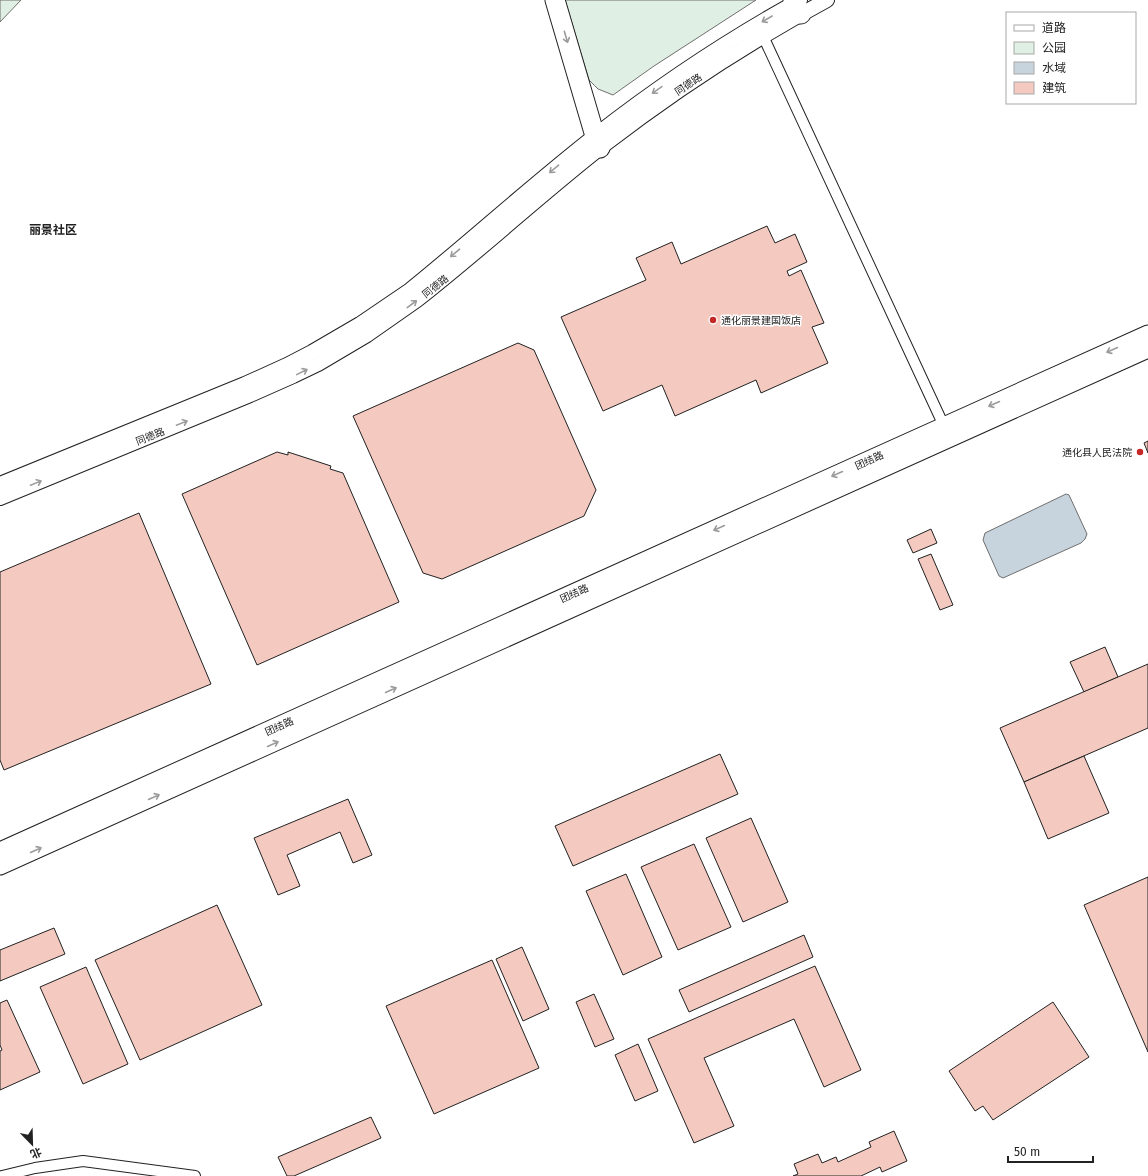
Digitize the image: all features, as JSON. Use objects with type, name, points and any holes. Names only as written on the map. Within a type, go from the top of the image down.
[{"type":"highway","points":[[555,0],[597,142]]},
{"type":"highway","name":"团结路","points":[[0,851],[1148,334]]},
{"type":"highway","name":"团结路","points":[[0,866],[1148,349]]},
{"type":"main road","name":"同德路","points":[[0,498],[250,395],[293,376],[343,350],[417,300],[597,142],[636,105],[738,36],[797,4],[827,0]]},
{"type":"main road","name":"同德路","points":[[0,484],[245,384],[287,365],[336,339],[385,308],[410,290],[597,142],[764,36],[797,4]]},
{"type":"street","points":[[764,36],[944,426]]},
{"type":"street","points":[[2,1176],[36,1168],[83,1161],[195,1176]]},
{"type":"green space","points":[[0,0],[21,0],[0,22]]},
{"type":"green space","points":[[565,0],[756,0],[654,66],[613,95],[598,89],[589,80]]},
{"type":"water","points":[[1066,494],[1069,495],[1087,534],[1085,539],[1081,543],[1003,578],[999,576],[983,540],[985,533]]},
{"type":"building","points":[[767,226],[775,243],[795,234],[807,262],[787,271],[789,276],[801,270],[824,323],[812,327],[828,363],[761,393],[756,380],[675,416],[662,385],[603,411],[561,317],[646,280],[636,258],[672,242],[681,264]]},
{"type":"building","points":[[518,343],[534,350],[596,490],[584,516],[442,579],[423,573],[353,416]]},
{"type":"building","points":[[1148,441],[1148,453],[1144,443]]},
{"type":"building","points":[[277,452],[288,455],[288,452],[331,466],[330,469],[343,473],[399,602],[257,665],[182,494]]},
{"type":"building","points":[[139,513],[211,684],[4,770],[0,760],[0,572]]},
{"type":"building","points":[[931,529],[937,543],[913,553],[907,540]]},
{"type":"building","points":[[931,554],[953,605],[940,610],[918,559]]},
{"type":"building","points":[[1105,647],[1118,677],[1084,692],[1070,662]]},
{"type":"building","points":[[1148,664],[1148,728],[1024,782],[1000,728]]},
{"type":"building","points":[[720,754],[738,794],[573,866],[555,826]]},
{"type":"building","points":[[1084,756],[1109,813],[1048,839],[1024,782]]},
{"type":"building","points":[[348,799],[372,855],[353,863],[340,832],[287,855],[300,886],[278,895],[254,838]]},
{"type":"building","points":[[751,818],[788,902],[743,922],[706,838]]},
{"type":"building","points":[[694,844],[731,927],[678,950],[641,867]]},
{"type":"building","points":[[626,874],[662,957],[623,975],[586,891]]},
{"type":"building","points":[[1148,877],[1148,1052],[1084,905]]},
{"type":"building","points":[[217,905],[262,1005],[140,1060],[95,960]]},
{"type":"building","points":[[54,928],[65,954],[0,981],[0,950]]},
{"type":"building","points":[[804,935],[813,957],[689,1012],[679,990]]},
{"type":"building","points":[[522,947],[549,1009],[523,1021],[496,959]]},
{"type":"building","points":[[492,960],[539,1068],[434,1114],[386,1006]]},
{"type":"building","points":[[815,966],[861,1070],[824,1087],[794,1019],[704,1058],[734,1126],[694,1143],[648,1039]]},
{"type":"building","points":[[86,967],[128,1064],[83,1084],[40,987]]},
{"type":"building","points":[[594,994],[614,1039],[595,1047],[576,1002]]},
{"type":"building","points":[[7,1000],[40,1072],[0,1090],[0,1051],[2,1050],[0,1045],[0,1003]]},
{"type":"building","points":[[1053,1002],[1089,1057],[993,1120],[983,1106],[975,1111],[949,1071]]},
{"type":"building","points":[[638,1044],[658,1091],[635,1101],[615,1055]]},
{"type":"building","points":[[371,1117],[381,1138],[294,1176],[287,1176],[278,1157]]},
{"type":"building","points":[[894,1131],[907,1161],[882,1172],[880,1167],[861,1176],[793,1176],[798,1174],[794,1164],[818,1154],[822,1163],[836,1157],[838,1162],[871,1147],[869,1142]]},
{"type":"place","name":"通化丽景建国饭店","points":[[713,320]]},
{"type":"place","name":"通化县人民法院","points":[[1140,452]]},
{"type":"district","name":"丽景社区","points":[[53,230]]}]
